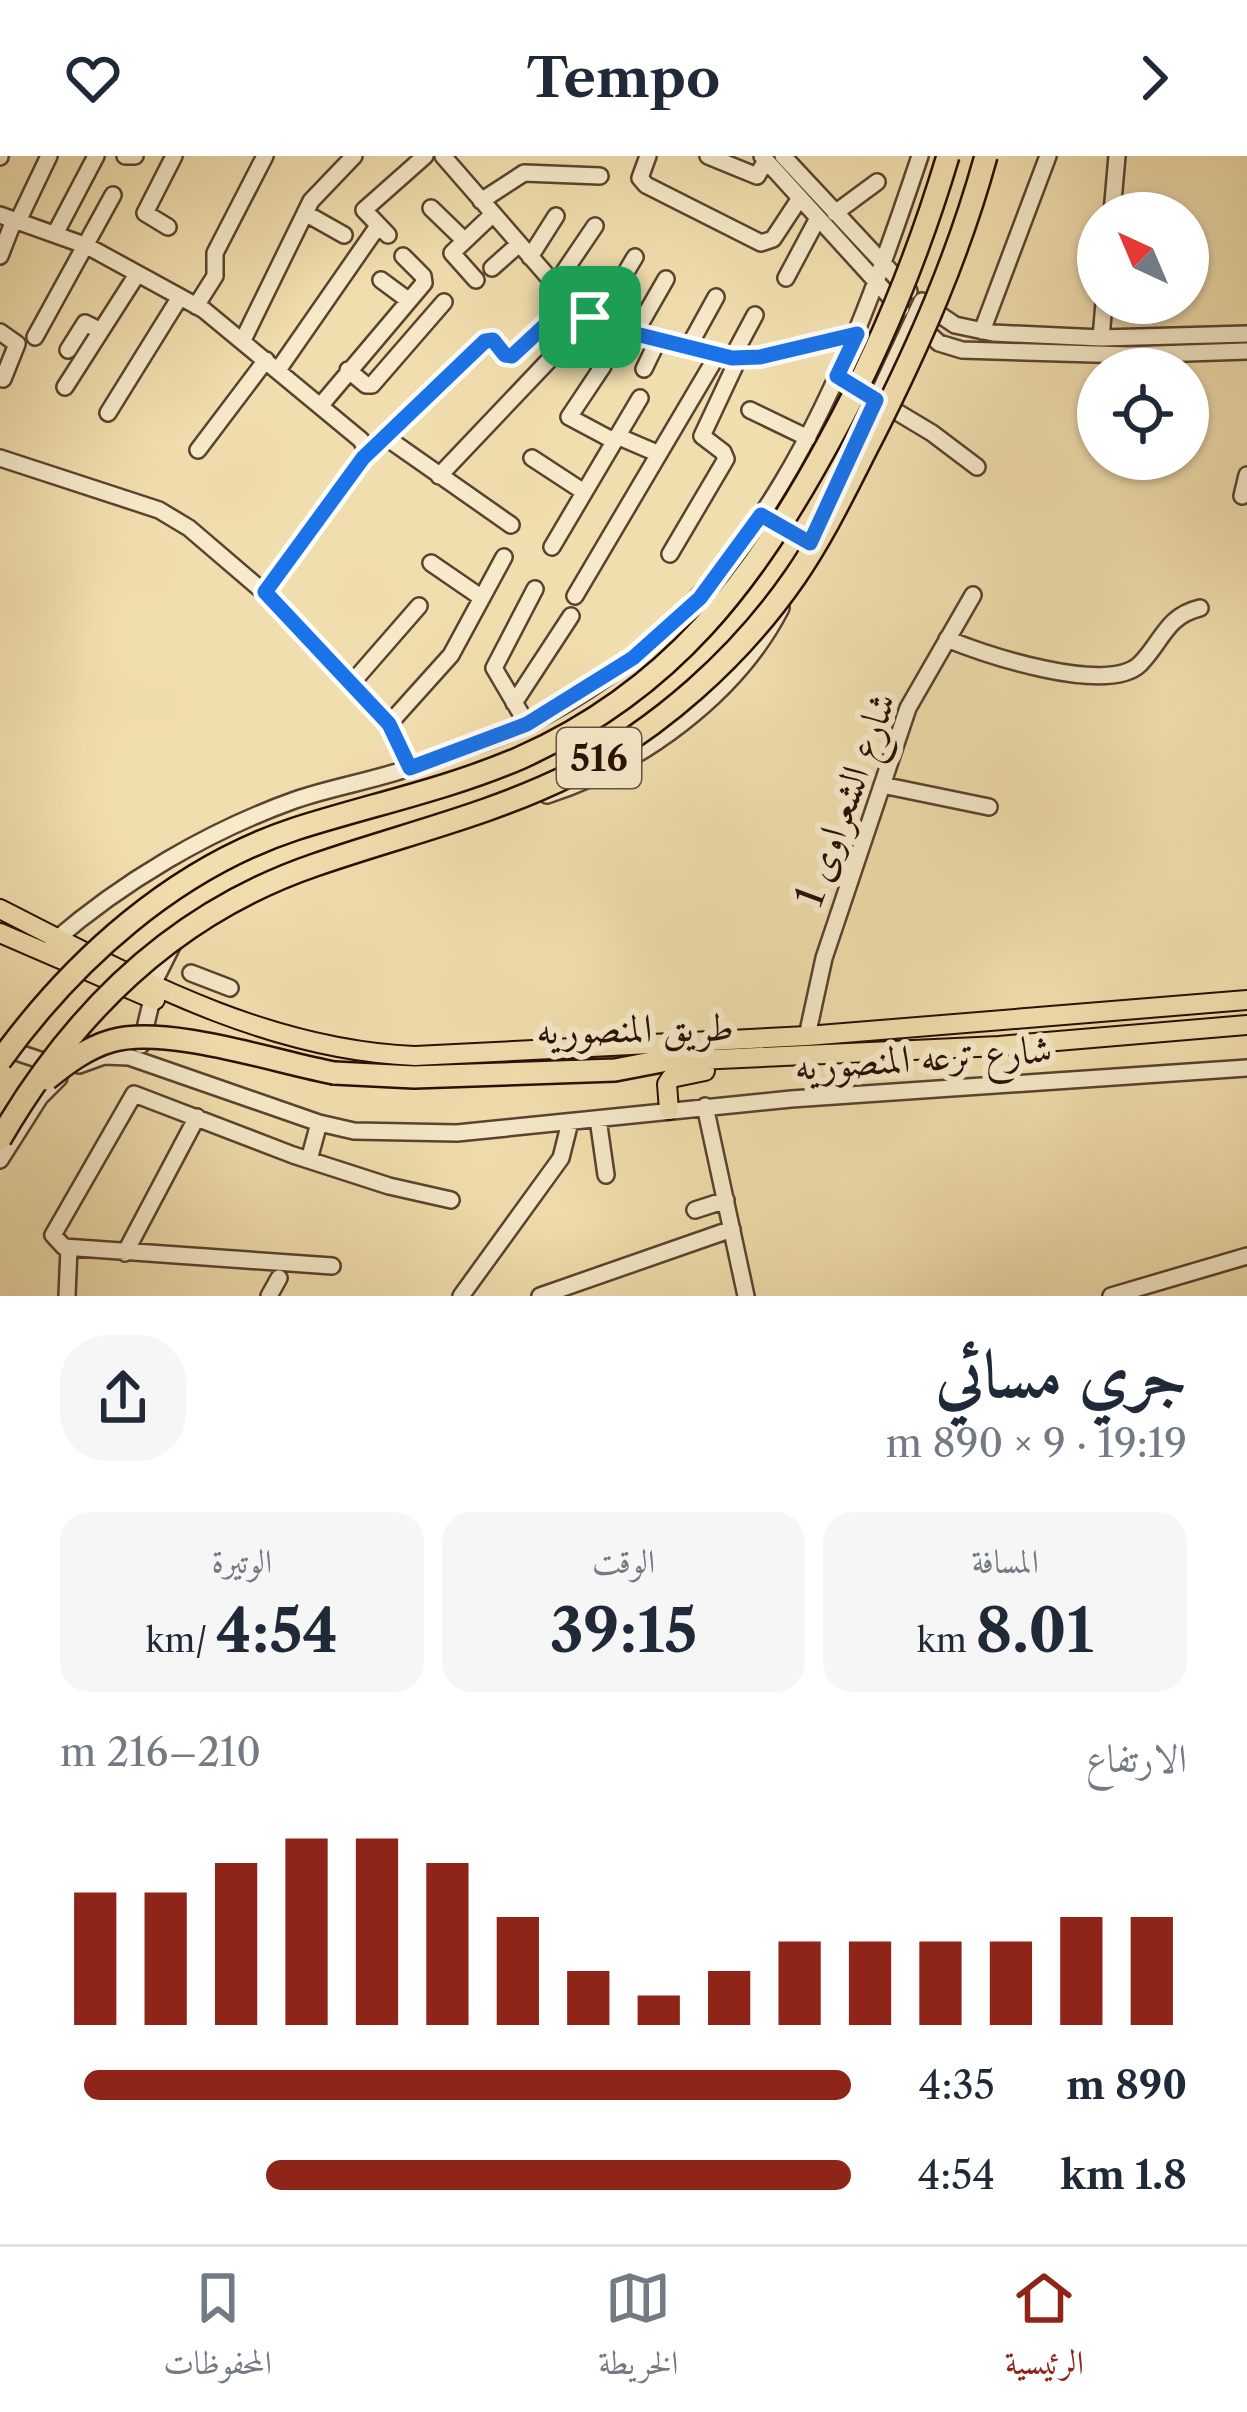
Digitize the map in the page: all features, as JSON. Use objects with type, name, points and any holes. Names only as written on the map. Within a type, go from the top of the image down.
[{"type":"highway","name":"516","points":[[0,1061],[57,988],[99,947],[188,882],[290,831],[520,758],[605,710],[692,641],[763,557],[841,421],[888,327],[948,156]]},
{"type":"highway","name":"516","points":[[0,1139],[90,1012],[155,951],[191,926],[230,902],[313,865],[482,812],[574,773],[657,720],[731,654],[794,578],[821,536],[915,353],[954,257],[986,156]]},
{"type":"highway","points":[[21,1105],[76,1057],[113,1040],[194,1043],[334,1073],[414,1077],[615,1070],[662,1061]]},
{"type":"main road","name":"طريق المنصوريه","points":[[0,909],[50,944],[194,1010],[303,1050],[364,1062],[780,1057],[999,1046],[1247,1025]]},
{"type":"main road","name":"طريق المنصوريه","points":[[0,932],[50,944]]},
{"type":"main road","name":"طريق المنصوريه","points":[[194,1010],[290,1037],[375,1054],[415,1056],[807,1036],[1247,1000]]},
{"type":"main road","points":[[669,1110],[667,1084],[671,1078],[754,1066],[780,1057]]},
{"type":"street","points":[[0,256],[11,219],[50,156]]},
{"type":"street","points":[[55,234],[96,156]]},
{"type":"street","points":[[124,156],[135,156]]},
{"type":"street","points":[[168,227],[145,213],[174,156]]},
{"type":"street","points":[[196,306],[215,276],[215,253],[265,156]]},
{"type":"street","points":[[243,340],[318,190],[354,156]]},
{"type":"street","points":[[198,450],[383,231],[366,215],[367,206],[425,156]]},
{"type":"street","points":[[648,156],[640,178],[646,185],[761,243],[773,239],[800,198]]},
{"type":"street","points":[[708,156],[757,176],[770,157]]},
{"type":"street","points":[[50,944],[138,880],[236,824],[527,724],[614,671],[671,628],[728,562],[808,438],[877,284],[920,156]]},
{"type":"street","points":[[982,332],[1048,156]]},
{"type":"street","points":[[1114,192],[1117,156]]},
{"type":"street","points":[[770,157],[800,198],[826,215],[877,284],[936,340],[962,350],[1207,343],[1247,334]]},
{"type":"street","points":[[770,157],[826,215],[946,320],[982,332],[1207,343],[1247,351]]},
{"type":"street","points":[[452,159],[524,250],[570,302],[593,319],[730,356],[760,357],[857,334]]},
{"type":"street","points":[[481,201],[524,173],[600,176]]},
{"type":"street","points":[[786,278],[826,215],[877,182]]},
{"type":"street","points":[[35,337],[113,195]]},
{"type":"street","points":[[430,208],[464,240]]},
{"type":"street","points":[[305,213],[344,235]]},
{"type":"street","points":[[476,280],[452,253],[494,214]]},
{"type":"street","points":[[492,268],[524,250],[556,216]]},
{"type":"street","points":[[11,219],[87,246],[196,306],[361,440],[363,458]]},
{"type":"street","points":[[555,285],[595,226]]},
{"type":"street","points":[[321,405],[424,279],[403,256]]},
{"type":"street","points":[[439,476],[593,319],[635,257]]},
{"type":"street","points":[[65,387],[136,276]]},
{"type":"street","points":[[635,333],[666,279]]},
{"type":"street","points":[[381,280],[408,300]]},
{"type":"street","points":[[108,413],[180,297]]},
{"type":"street","points":[[688,346],[716,298]]},
{"type":"street","points":[[0,1160],[40,1097],[69,1070],[104,1056],[138,1059],[152,992],[175,942],[214,913],[353,856],[596,777],[692,713],[753,653],[777,616],[922,301]]},
{"type":"street","points":[[349,370],[372,386],[444,302]]},
{"type":"street","points":[[265,592],[384,436],[485,341],[493,340],[505,355],[512,356],[570,302]]},
{"type":"street","points":[[575,596],[659,454],[755,315]]},
{"type":"street","points":[[936,340],[946,320]]},
{"type":"street","points":[[68,350],[85,323],[101,331]]},
{"type":"street","points":[[1101,338],[1102,324]]},
{"type":"street","points":[[0,332],[17,344],[4,379]]},
{"type":"street","points":[[644,369],[659,338]]},
{"type":"street","points":[[670,554],[726,459],[724,452],[704,439],[703,431],[730,356]]},
{"type":"street","points":[[603,366],[568,414],[572,420],[659,454]]},
{"type":"street","points":[[837,376],[977,466]]},
{"type":"street","points":[[552,547],[640,398]]},
{"type":"street","points":[[750,410],[808,438]]},
{"type":"street","points":[[384,436],[511,525]]},
{"type":"street","points":[[0,458],[159,510],[189,528],[265,592],[389,724],[410,768]]},
{"type":"street","points":[[532,458],[584,492]]},
{"type":"street","points":[[1242,496],[1247,475]]},
{"type":"street","points":[[761,515],[810,543]]},
{"type":"street","points":[[389,724],[451,655],[504,557]]},
{"type":"street","points":[[431,563],[482,598]]},
{"type":"street","points":[[527,724],[496,675],[494,661],[535,590]]},
{"type":"street","name":"شارع الشعراوى 1","points":[[807,1036],[824,958],[908,708],[973,595]]},
{"type":"street","points":[[351,684],[419,606]]},
{"type":"street","points":[[947,639],[1027,667],[1124,673],[1139,664],[1174,618],[1200,608]]},
{"type":"street","points":[[514,703],[571,616]]},
{"type":"street","points":[[881,785],[989,807]]},
{"type":"street","points":[[194,1010],[199,976],[230,988]]},
{"type":"street","points":[[0,1046],[69,1070]]},
{"type":"street","name":"شارع ترعه المنصوريه","points":[[138,1059],[319,1123],[354,1131],[458,1133],[705,1106],[1247,1068]]},
{"type":"street","points":[[332,1266],[69,1248],[53,1235],[134,1094],[309,1160],[451,1200]]},
{"type":"street","points":[[705,1106],[746,1296]]},
{"type":"street","points":[[125,1253],[197,1117]]},
{"type":"street","points":[[598,1118],[606,1175]]},
{"type":"street","points":[[461,1296],[561,1158],[570,1122]]},
{"type":"street","points":[[309,1160],[319,1123]]},
{"type":"street","points":[[695,1210],[726,1200]]},
{"type":"street","points":[[540,1296],[732,1229]]},
{"type":"street","points":[[67,1296],[69,1248]]},
{"type":"street","points":[[1111,1296],[1247,1256]]},
{"type":"street","points":[[269,1296],[279,1278]]},
{"type":"route","points":[[570,302],[590,317],[616,329],[732,358],[760,357],[857,334],[837,376],[876,400],[810,543],[761,515],[700,598],[633,658],[527,724],[410,768],[389,724],[265,592],[363,458],[485,341],[493,340],[505,355],[512,356],[570,302]]}]
